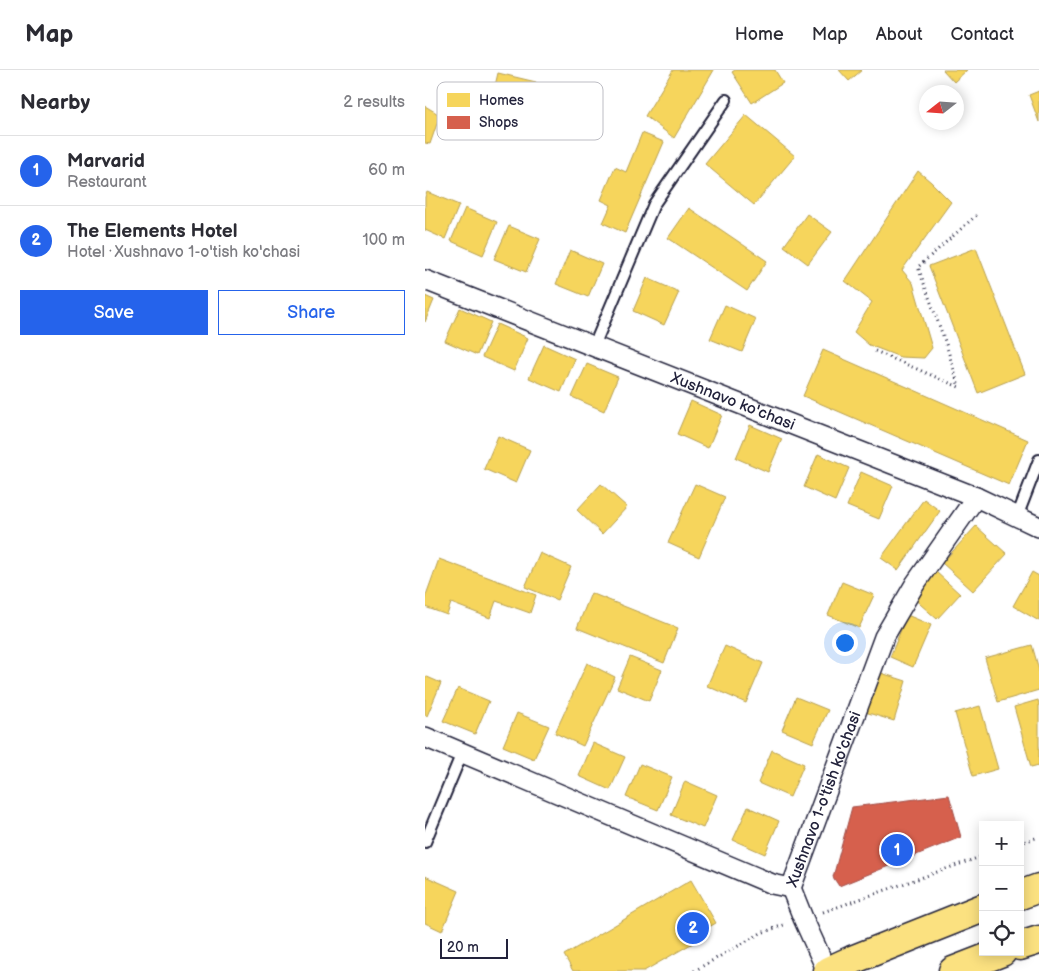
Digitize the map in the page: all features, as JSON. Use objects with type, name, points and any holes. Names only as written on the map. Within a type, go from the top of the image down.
[{"type":"main road","points":[[1024,894],[1039,888]]},
{"type":"main road","points":[[828,971],[979,910]]},
{"type":"main road","points":[[1024,945],[1039,940]]},
{"type":"main road","points":[[953,971],[992,956]]},
{"type":"street","name":"Xushnavo ko'chasi","points":[[425,280],[976,498],[1039,527]]},
{"type":"street","name":"Xushnavo 1-o'tish ko'chasi","points":[[425,737],[772,884],[791,888],[884,637],[915,584],[976,498]]},
{"type":"street","points":[[791,888],[828,971]]},
{"type":"lane","points":[[594,346],[654,204],[726,100]]},
{"type":"lane","points":[[1017,516],[1039,460]]},
{"type":"lane","points":[[425,842],[462,753]]},
{"type":"path","points":[[875,352],[959,387],[946,344],[918,267],[979,213]]},
{"type":"path","points":[[1024,842],[1039,837]]},
{"type":"path","points":[[694,971],[761,933],[979,857]]},
{"type":"building: Homes","points":[[673,70],[714,70],[674,138],[645,116]]},
{"type":"building: Homes","points":[[735,70],[775,70],[783,83],[752,103],[732,72]]},
{"type":"building: Homes","points":[[839,70],[862,70],[849,81]]},
{"type":"building: Homes","points":[[943,70],[967,70],[954,82]]},
{"type":"building: Homes","points":[[498,73],[536,82],[496,82]]},
{"type":"building: Homes","points":[[1039,91],[1039,122],[1029,95]]},
{"type":"building: Homes","points":[[425,106],[437,113],[437,124],[430,144],[425,143]]},
{"type":"building: Homes","points":[[746,115],[795,156],[754,205],[705,164]]},
{"type":"building: Homes","points":[[642,133],[664,142],[625,233],[603,223],[611,205],[601,200],[615,167],[626,172]]},
{"type":"building: Homes","points":[[918,171],[951,202],[902,270],[913,283],[932,348],[924,358],[900,357],[869,345],[854,332],[872,302],[845,281]]},
{"type":"building: Homes","points":[[427,192],[459,205],[445,239],[425,230],[425,197]]},
{"type":"building: Homes","points":[[465,208],[497,222],[483,255],[451,241]]},
{"type":"building: Homes","points":[[689,208],[767,261],[747,291],[668,238]]},
{"type":"building: Homes","points":[[807,214],[832,232],[808,264],[784,246]]},
{"type":"building: Homes","points":[[509,226],[540,239],[526,272],[494,259]]},
{"type":"building: Homes","points":[[976,248],[1025,374],[978,393],[929,266]]},
{"type":"building: Homes","points":[[570,250],[602,264],[588,297],[556,284]]},
{"type":"building: Homes","points":[[647,278],[679,292],[664,325],[633,311]]},
{"type":"building: Homes","points":[[425,296],[434,300],[425,322]]},
{"type":"building: Homes","points":[[725,305],[756,319],[742,352],[710,339]]},
{"type":"building: Homes","points":[[460,308],[491,322],[477,355],[445,341]]},
{"type":"building: Homes","points":[[497,324],[528,338],[514,371],[482,357]]},
{"type":"building: Homes","points":[[544,345],[575,359],[561,392],[529,378]]},
{"type":"building: Homes","points":[[823,350],[1028,440],[1009,485],[803,396]]},
{"type":"building: Homes","points":[[587,364],[618,377],[604,411],[572,397]]},
{"type":"building: Homes","points":[[691,401],[722,415],[708,448],[677,434]]},
{"type":"building: Homes","points":[[750,425],[782,439],[768,472],[736,458]]},
{"type":"building: Homes","points":[[498,436],[530,450],[516,483],[484,469]]},
{"type":"building: Homes","points":[[818,454],[849,468],[835,501],[804,487]]},
{"type":"building: Homes","points":[[861,472],[893,486],[879,519],[847,506]]},
{"type":"building: Homes","points":[[601,484],[627,507],[602,534],[577,510]]},
{"type":"building: Homes","points":[[695,484],[725,497],[699,557],[668,543]]},
{"type":"building: Homes","points":[[924,499],[940,511],[898,570],[881,558]]},
{"type":"building: Homes","points":[[976,526],[1007,554],[973,591],[942,563]]},
{"type":"building: Homes","points":[[540,553],[571,567],[557,600],[525,587]]},
{"type":"building: Homes","points":[[439,559],[536,595],[530,613],[496,601],[490,618],[451,603],[447,615],[425,607],[425,598]]},
{"type":"building: Homes","points":[[935,571],[960,594],[937,619],[912,597]]},
{"type":"building: Homes","points":[[1032,572],[1039,576],[1039,621],[1013,606]]},
{"type":"building: Homes","points":[[842,582],[874,595],[859,628],[828,615]]},
{"type":"building: Homes","points":[[591,593],[678,628],[664,663],[577,628]]},
{"type":"building: Homes","points":[[907,615],[931,625],[913,667],[890,657]]},
{"type":"building: Homes","points":[[1032,645],[1039,670],[1039,690],[998,702],[985,658]]},
{"type":"building: Homes","points":[[725,646],[763,663],[746,703],[707,686]]},
{"type":"building: Homes","points":[[630,657],[662,670],[649,701],[617,688]]},
{"type":"building: Homes","points":[[587,663],[615,677],[583,746],[555,733]]},
{"type":"building: Homes","points":[[878,672],[906,681],[894,721],[865,712]]},
{"type":"building: Homes","points":[[425,676],[441,683],[427,716],[425,715]]},
{"type":"building: Homes","points":[[458,688],[489,701],[475,734],[443,721]]},
{"type":"building: Homes","points":[[796,697],[828,710],[813,743],[782,730]]},
{"type":"building: Homes","points":[[1038,700],[1039,765],[1031,767],[1014,707]]},
{"type":"building: Homes","points":[[980,706],[998,769],[973,776],[955,713]]},
{"type":"building: Homes","points":[[517,713],[549,726],[534,759],[503,746]]},
{"type":"building: Homes","points":[[593,743],[625,757],[610,790],[579,776]]},
{"type":"building: Homes","points":[[772,750],[804,764],[790,797],[758,783]]},
{"type":"building: Homes","points":[[640,764],[672,777],[658,810],[626,797]]},
{"type":"building: Homes","points":[[685,781],[717,795],[703,828],[671,815]]},
{"type":"building: Homes","points":[[748,807],[779,821],[765,854],[733,840]]},
{"type":"building: Homes","points":[[425,876],[459,891],[442,931],[425,923]]},
{"type":"building: Homes","points":[[691,880],[716,923],[690,938],[693,943],[644,971],[573,971],[564,955]]},
{"type":"building: Shops","points":[[949,795],[961,837],[839,886],[833,877],[852,807]]},
{"type":"place","name":"Marvarid","points":[[897,850]]},
{"type":"place","name":"The Elements Hotel","points":[[693,928]]}]
